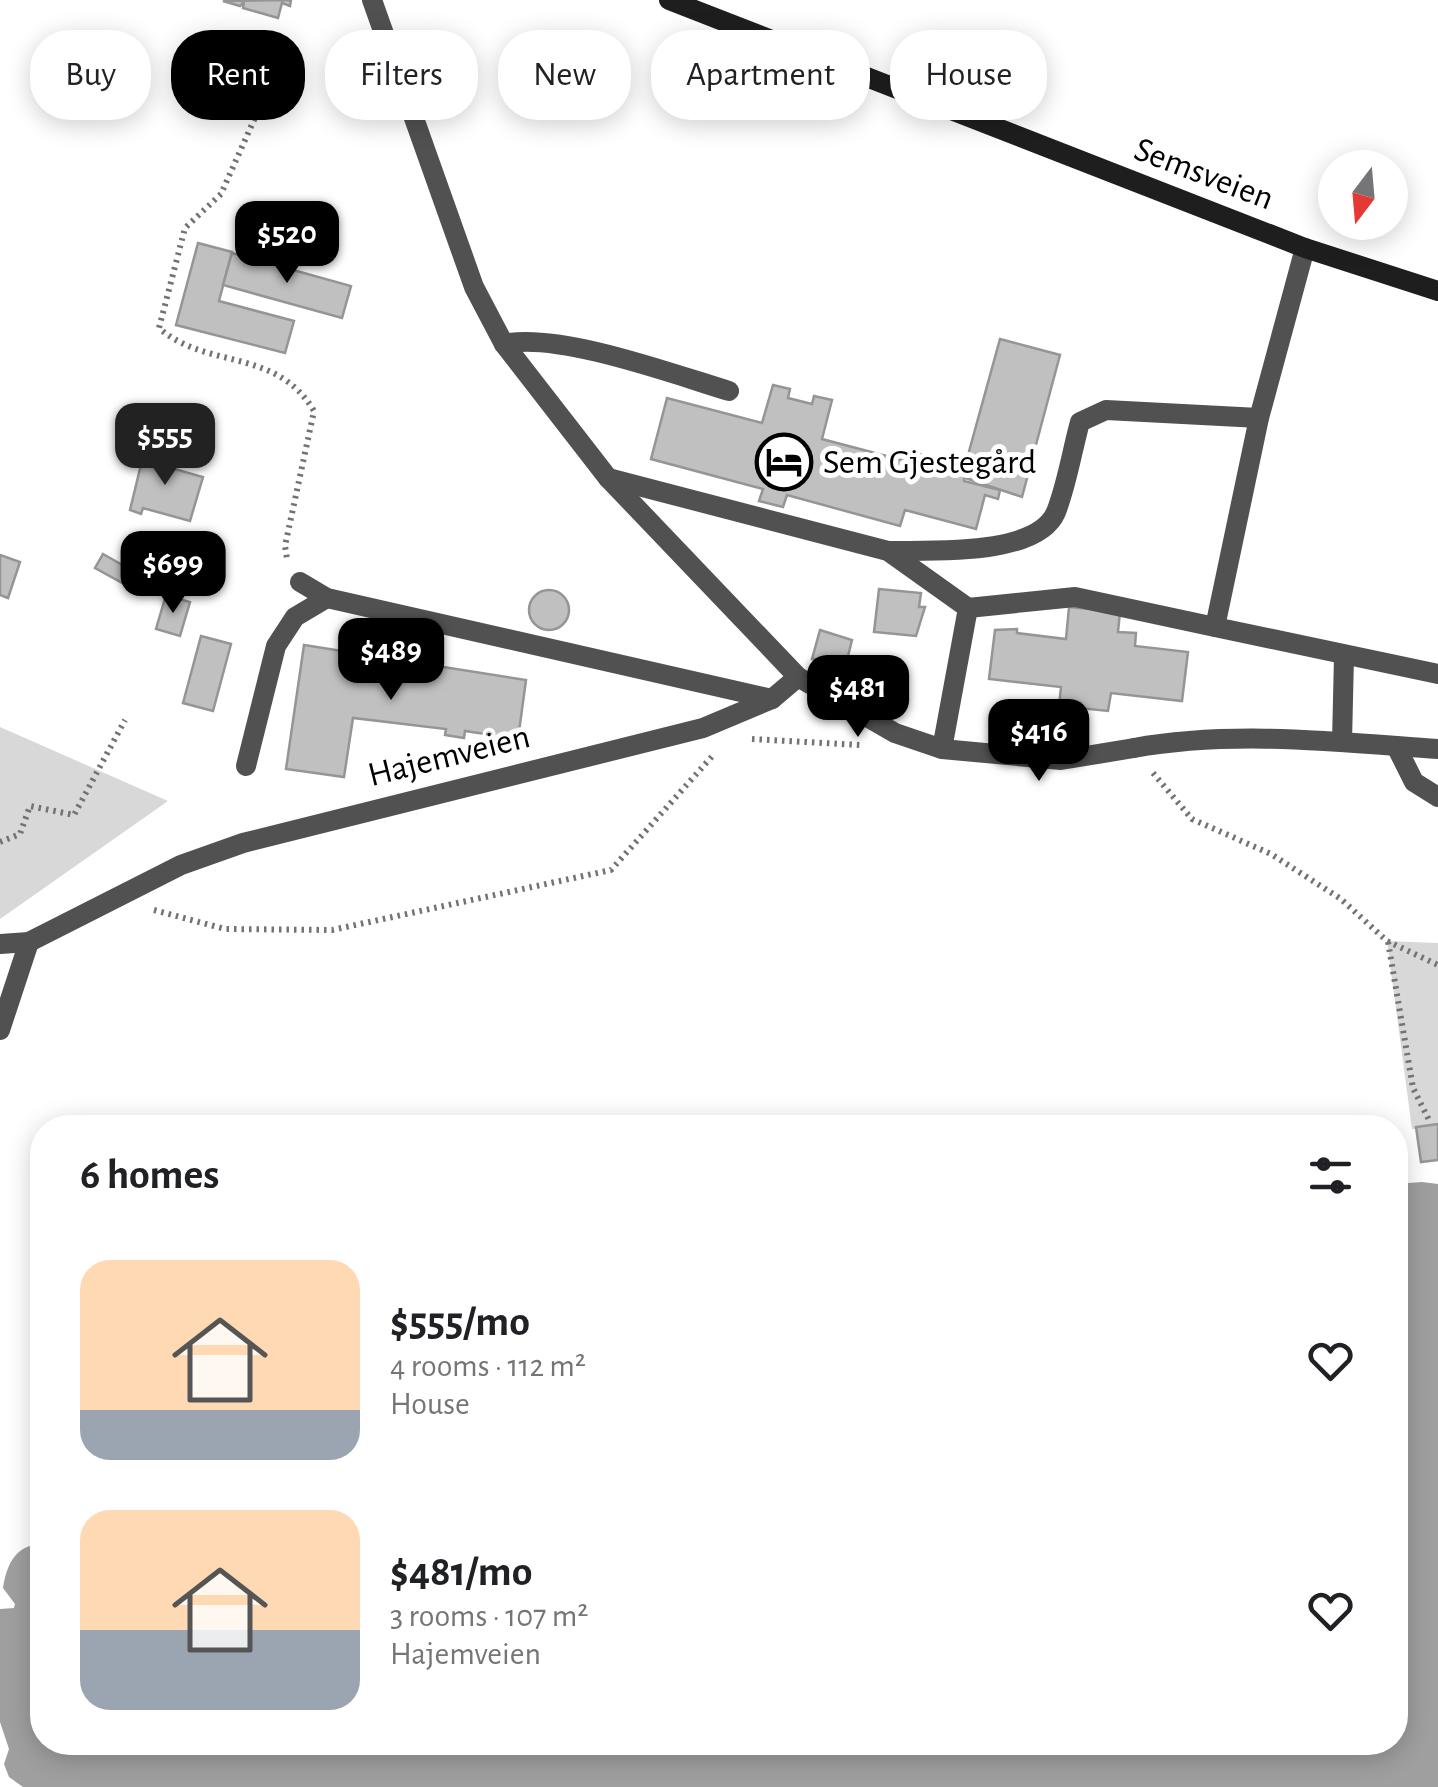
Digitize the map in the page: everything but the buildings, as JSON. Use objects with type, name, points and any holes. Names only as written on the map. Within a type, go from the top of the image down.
[{"type":"main road","name":"Semsveien","points":[[669,0],[1305,248],[1438,292]]},
{"type":"street","points":[[372,0],[474,287],[504,344],[608,478],[798,677],[895,734],[942,750],[1061,760],[1183,739],[1342,742],[1438,750]]},
{"type":"street","points":[[1215,627],[1259,418],[1305,248]]},
{"type":"street","points":[[504,344],[521,340],[575,349],[729,390]]},
{"type":"street","points":[[608,478],[888,551],[993,548],[1029,536],[1054,516],[1080,422],[1106,410],[1259,418]]},
{"type":"street","points":[[888,551],[968,608],[1075,597],[1438,674]]},
{"type":"street","points":[[300,582],[326,598],[772,700]]},
{"type":"street","points":[[246,766],[276,646],[295,617],[326,598]]},
{"type":"street","points":[[942,750],[968,608]]},
{"type":"street","points":[[1342,742],[1344,656]]},
{"type":"street","name":"Hajemveien","points":[[29,942],[181,865],[243,843],[703,728],[772,700],[798,677]]},
{"type":"street","points":[[1396,746],[1414,782],[1438,797]]},
{"type":"street","points":[[0,944],[29,942],[0,1030]]},
{"type":"path","points":[[254,120],[221,194],[185,228],[158,328],[174,342],[266,367],[300,388],[314,411],[285,546],[289,566],[300,582]]},
{"type":"path","points":[[0,842],[20,834],[30,806],[74,815],[125,720]]},
{"type":"path","points":[[114,899],[225,929],[332,930],[610,870],[728,738]]},
{"type":"path","points":[[748,738],[864,745]]},
{"type":"path","points":[[1134,748],[1192,818],[1271,854],[1341,899],[1387,941],[1438,965]]},
{"type":"path","points":[[1387,941],[1413,1088],[1428,1120]]},
{"type":"shaded area","points":[[0,727],[168,801],[0,919]]},
{"type":"shaded area","points":[[1387,941],[1438,943],[1438,1129],[1412,1129]]},
{"type":"shaded area","points":[[1408,1183],[1438,1184],[1438,1787],[23,1787],[9,1777],[4,1764],[9,1749],[0,1722],[0,1609],[14,1608],[3,1588],[7,1571],[14,1557],[30,1546],[30,1755],[1408,1755]]},
{"type":"place","name":"Sem Gjestegård","points":[[784,462]]}]
